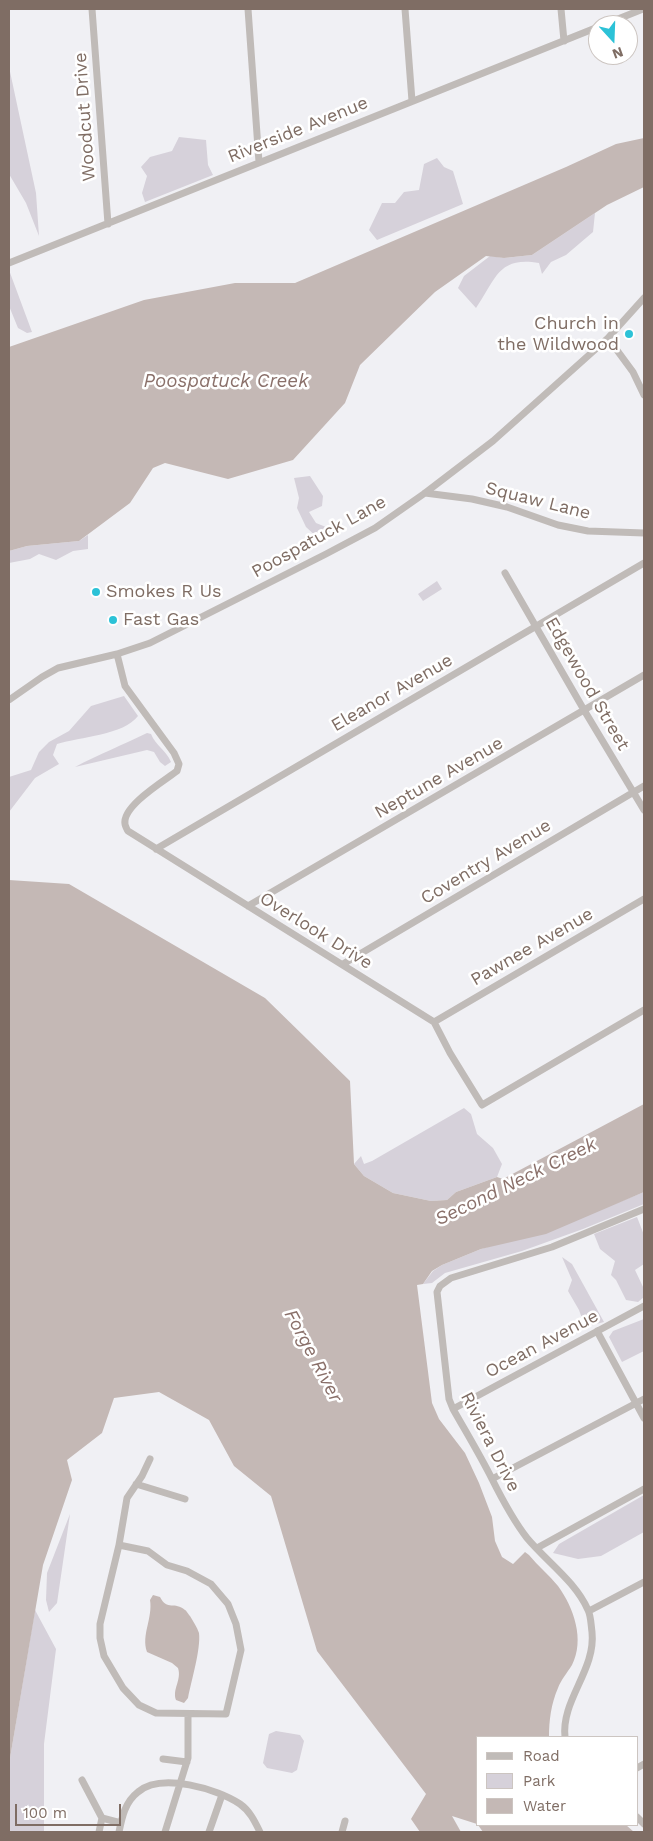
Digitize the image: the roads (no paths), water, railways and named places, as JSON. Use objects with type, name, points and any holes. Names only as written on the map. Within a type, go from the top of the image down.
[{"type":"street","name":"Woodcut Drive","points":[[92,9],[108,224]]},
{"type":"street","points":[[248,9],[259,162]]},
{"type":"street","points":[[406,9],[412,101]]},
{"type":"street","points":[[562,9],[564,41]]},
{"type":"street","points":[[629,15],[644,9]]},
{"type":"street","name":"Riverside Avenue","points":[[9,263],[588,31]]},
{"type":"street","name":"Poospatuck Lane","points":[[9,700],[58,668],[117,654],[150,643],[375,528],[425,493],[493,441],[608,338],[644,298]]},
{"type":"street","points":[[608,338],[633,372],[644,396]]},
{"type":"street","name":"Squaw Lane","points":[[425,493],[507,507],[558,525],[588,531],[644,533]]},
{"type":"street","name":"Eleanor Avenue","points":[[156,849],[644,563]]},
{"type":"street","name":"Edgewood Street","points":[[506,573],[584,710],[644,810]]},
{"type":"street","name":"Overlook Drive","points":[[117,654],[125,686],[174,752],[179,764],[177,771],[133,805],[124,825],[128,831],[434,1022]]},
{"type":"street","name":"Neptune Avenue","points":[[248,906],[644,675]]},
{"type":"street","name":"Coventry Avenue","points":[[343,964],[644,786]]},
{"type":"street","name":"Pawnee Avenue","points":[[434,1022],[644,899]]},
{"type":"street","points":[[434,1022],[453,1059],[482,1106],[644,1010]]},
{"type":"street","name":"Riviera Drive","points":[[565,1736],[564,1725],[568,1709],[592,1649],[589,1611],[569,1582],[527,1538],[501,1496],[449,1399],[437,1292],[440,1286],[462,1273],[552,1247],[644,1209]]},
{"type":"street","name":"Ocean Avenue","points":[[454,1409],[644,1306]]},
{"type":"street","points":[[597,1331],[644,1418]]},
{"type":"street","points":[[492,1479],[644,1399]]},
{"type":"street","points":[[119,1545],[148,1551],[167,1565],[187,1572],[211,1584],[228,1604],[236,1624],[241,1650],[226,1714],[156,1713],[139,1705],[123,1688],[104,1656],[100,1638],[100,1624],[119,1545],[127,1498],[150,1459]]},
{"type":"street","points":[[136,1484],[185,1499]]},
{"type":"street","points":[[537,1548],[644,1489]]},
{"type":"street","points":[[589,1611],[644,1582]]},
{"type":"street","points":[[165,1832],[187,1762],[188,1714]]},
{"type":"street","points":[[163,1759],[187,1762]]},
{"type":"street","points":[[82,1780],[102,1818],[98,1832]]},
{"type":"street","points":[[119,1832],[126,1804],[143,1788],[161,1783],[180,1784],[222,1795],[242,1806],[252,1816],[260,1832]]},
{"type":"street","points":[[209,1832],[222,1795]]},
{"type":"street","points":[[102,1818],[121,1823]]},
{"type":"street","points":[[342,1832],[345,1821]]},
{"type":"water","name":"Poospatuck Creek","points":[[644,138],[644,187],[607,205],[532,255],[504,258],[486,256],[435,292],[360,365],[345,403],[293,460],[228,479],[165,463],[153,468],[130,503],[79,541],[27,546],[9,551],[9,347],[144,300],[235,283],[295,283],[616,144]]},
{"type":"water","points":[[9,880],[69,884],[265,998],[350,1081],[354,1164],[364,1176],[393,1193],[431,1201],[447,1200],[456,1192],[497,1177],[503,1179],[644,1104],[644,1192],[546,1234],[481,1249],[442,1265],[432,1271],[423,1284],[417,1285],[432,1403],[439,1419],[465,1453],[479,1483],[492,1517],[495,1541],[502,1557],[513,1564],[525,1552],[529,1555],[555,1582],[564,1595],[573,1614],[578,1635],[576,1655],[559,1685],[554,1700],[549,1736],[476,1736],[476,1824],[452,1816],[461,1832],[420,1832],[411,1819],[426,1794],[317,1651],[271,1496],[234,1466],[209,1420],[159,1392],[114,1398],[102,1433],[67,1460],[72,1480],[43,1565],[9,1764]]},
{"type":"water","points":[[153,1595],[160,1597],[165,1604],[178,1606],[185,1610],[199,1633],[199,1648],[188,1698],[184,1703],[176,1700],[175,1696],[179,1677],[178,1668],[172,1663],[147,1652],[145,1639],[150,1613],[150,1600]]},
{"type":"water","points":[[479,1826],[627,1826],[634,1832],[483,1832]]},
{"type":"place","name":"Church in the Wildwood","points":[[629,334]]},
{"type":"place","name":"Smokes R Us","points":[[96,592]]},
{"type":"place","name":"Fast Gas","points":[[113,620]]},
{"type":"water label","name":"Second Neck Creek","points":[[516,1182]]},
{"type":"water label","name":"Forge River","points":[[313,1356]]}]
